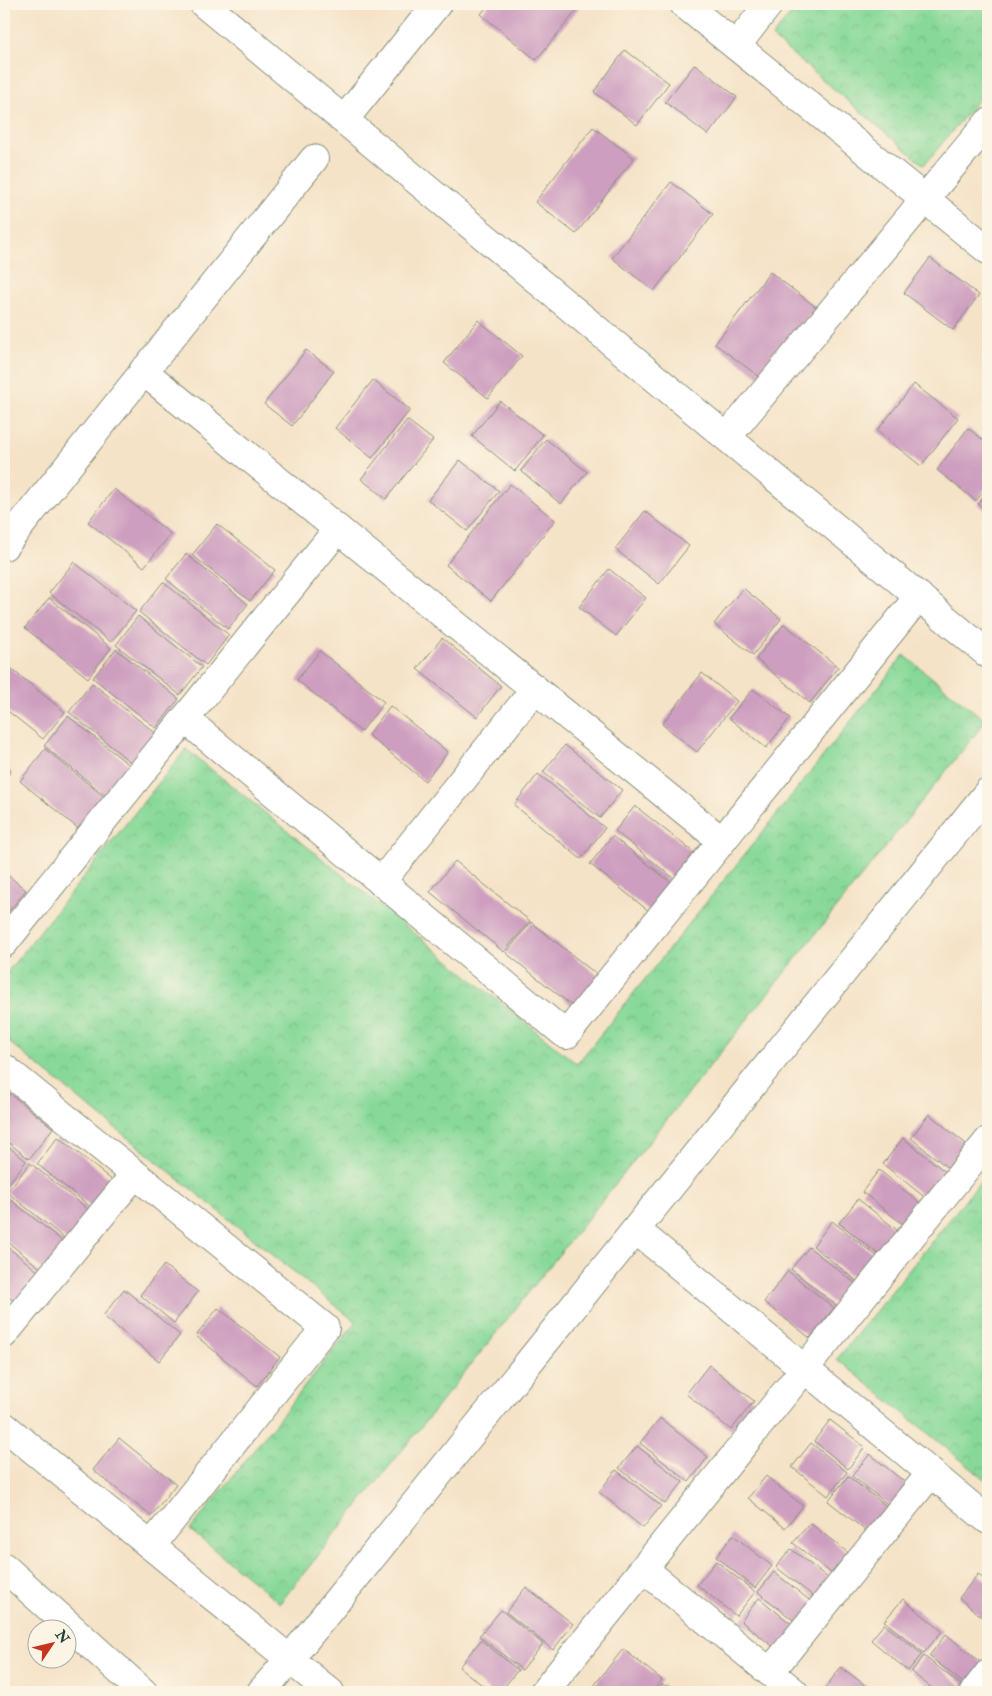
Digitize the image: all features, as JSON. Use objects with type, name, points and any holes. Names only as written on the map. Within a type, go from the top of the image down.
[{"type":"street","points":[[204,4],[988,654]]},
{"type":"street","points":[[344,120],[437,4]]},
{"type":"street","points":[[684,4],[988,250]]},
{"type":"street","points":[[736,46],[769,4]]},
{"type":"street","points":[[727,437],[988,123]]},
{"type":"street","points":[[4,546],[314,159]]},
{"type":"street","points":[[143,371],[722,841]]},
{"type":"street","points":[[4,943],[338,529]]},
{"type":"street","points":[[184,719],[566,1035],[919,596]]},
{"type":"street","points":[[381,882],[535,689]]},
{"type":"street","points":[[261,1692],[289,1660],[988,792]]},
{"type":"street","points":[[4,1068],[325,1328],[151,1546]]},
{"type":"street","points":[[544,1692],[986,1148]]},
{"type":"street","points":[[4,1334],[135,1174]]},
{"type":"street","points":[[636,1230],[988,1520]]},
{"type":"street","points":[[4,1426],[330,1692]]},
{"type":"street","points":[[770,1672],[932,1473]]},
{"type":"street","points":[[4,1567],[143,1692]]},
{"type":"street","points":[[644,1569],[794,1692]]},
{"type":"street","points":[[974,1692],[988,1674]]},
{"type":"green space","points":[[799,4],[988,4],[988,88],[924,165],[772,37]]},
{"type":"green space","points":[[904,655],[986,721],[280,1603],[190,1530],[356,1322],[4,1038],[4,976],[186,749],[577,1064]]},
{"type":"green space","points":[[980,1182],[988,1188],[988,1482],[837,1359]]},
{"type":"building","points":[[489,4],[582,4],[536,60],[481,14]]},
{"type":"building","points":[[625,50],[669,83],[637,125],[594,92]]},
{"type":"building","points":[[695,64],[737,97],[708,135],[665,102]]},
{"type":"building","points":[[593,127],[634,158],[576,234],[535,202]]},
{"type":"building","points":[[671,182],[713,214],[654,291],[612,258]]},
{"type":"building","points":[[930,258],[979,295],[953,330],[904,293]]},
{"type":"building","points":[[770,272],[816,307],[761,378],[715,344]]},
{"type":"building","points":[[478,320],[522,356],[488,398],[444,363]]},
{"type":"building","points":[[306,350],[334,371],[292,426],[264,404]]},
{"type":"building","points":[[373,380],[410,410],[372,458],[335,428]]},
{"type":"building","points":[[914,384],[958,418],[921,466],[877,431]]},
{"type":"building","points":[[500,401],[543,435],[515,471],[472,436]]},
{"type":"building","points":[[407,420],[433,440],[386,499],[361,479]]},
{"type":"building","points":[[968,428],[988,444],[988,485],[976,501],[937,470]]},
{"type":"building","points":[[546,439],[587,472],[561,504],[521,471]]},
{"type":"building","points":[[460,460],[499,491],[467,531],[428,500]]},
{"type":"building","points":[[510,484],[555,520],[491,601],[446,565]]},
{"type":"building","points":[[114,489],[171,534],[144,567],[88,522]]},
{"type":"building","points":[[988,491],[988,512],[978,504]]},
{"type":"building","points":[[645,511],[689,546],[659,584],[615,549]]},
{"type":"building","points":[[217,524],[275,570],[250,601],[192,555]]},
{"type":"building","points":[[186,554],[248,604],[228,629],[166,579]]},
{"type":"building","points":[[74,562],[136,611],[111,642],[49,593]]},
{"type":"building","points":[[609,569],[646,598],[616,636],[579,607]]},
{"type":"building","points":[[163,582],[229,635],[206,665],[139,612]]},
{"type":"building","points":[[743,588],[781,619],[753,655],[714,624]]},
{"type":"building","points":[[49,598],[111,648],[88,678],[25,628]]},
{"type":"building","points":[[138,616],[202,667],[180,695],[116,645]]},
{"type":"building","points":[[784,624],[838,667],[810,703],[756,659]]},
{"type":"building","points":[[442,638],[501,686],[477,717],[417,669]]},
{"type":"building","points":[[116,649],[179,699],[156,728],[93,678]]},
{"type":"building","points":[[320,651],[384,702],[361,732],[297,680]]},
{"type":"building","points":[[4,663],[65,712],[43,739],[4,708]]},
{"type":"building","points":[[702,673],[737,701],[697,752],[662,724]]},
{"type":"building","points":[[92,683],[158,735],[134,765],[69,712]]},
{"type":"building","points":[[753,689],[790,718],[766,748],[729,718]]},
{"type":"building","points":[[390,706],[448,752],[425,781],[368,735]]},
{"type":"building","points":[[68,716],[138,772],[114,802],[44,746]]},
{"type":"building","points":[[565,745],[622,790],[600,818],[543,772]]},
{"type":"building","points":[[45,749],[112,803],[86,835],[20,781]]},
{"type":"building","points":[[4,765],[11,771],[4,781]]},
{"type":"building","points":[[538,774],[605,828],[581,859],[514,805]]},
{"type":"building","points":[[635,806],[702,859],[682,885],[615,831]]},
{"type":"building","points":[[612,836],[673,884],[650,912],[590,864]]},
{"type":"building","points":[[455,861],[530,921],[504,952],[430,892]]},
{"type":"building","points":[[4,872],[26,890],[4,917]]},
{"type":"building","points":[[531,922],[606,982],[581,1013],[506,953]]},
{"type":"building","points":[[4,1089],[53,1128],[29,1159],[4,1139]]},
{"type":"building","points":[[929,1114],[971,1148],[953,1172],[911,1138]]},
{"type":"building","points":[[58,1137],[118,1185],[97,1212],[37,1164]]},
{"type":"building","points":[[903,1138],[952,1177],[932,1203],[883,1164]]},
{"type":"building","points":[[4,1143],[26,1161],[4,1190]]},
{"type":"building","points":[[30,1163],[93,1213],[69,1242],[7,1192]]},
{"type":"building","points":[[879,1170],[926,1208],[909,1229],[862,1192]]},
{"type":"building","points":[[5,1195],[66,1244],[44,1271],[4,1239]]},
{"type":"building","points":[[858,1199],[902,1234],[883,1258],[839,1223]]},
{"type":"building","points":[[832,1221],[879,1258],[859,1283],[813,1246]]},
{"type":"building","points":[[4,1244],[40,1273],[16,1303],[4,1293]]},
{"type":"building","points":[[809,1247],[856,1284],[838,1307],[791,1269]]},
{"type":"building","points":[[164,1265],[198,1292],[174,1323],[140,1295]]},
{"type":"building","points":[[788,1271],[834,1308],[810,1338],[764,1302]]},
{"type":"building","points":[[124,1289],[180,1335],[159,1361],[103,1316]]},
{"type":"building","points":[[218,1308],[280,1357],[257,1386],[196,1336]]},
{"type":"building","points":[[709,1365],[754,1401],[731,1430],[686,1394]]},
{"type":"building","points":[[660,1418],[708,1457],[689,1482],[640,1443]]},
{"type":"building","points":[[830,1420],[865,1447],[848,1469],[814,1441]]},
{"type":"building","points":[[119,1438],[176,1484],[151,1516],[93,1470]]},
{"type":"building","points":[[811,1443],[847,1472],[828,1496],[792,1467]]},
{"type":"building","points":[[637,1446],[683,1482],[665,1504],[619,1468]]},
{"type":"building","points":[[870,1454],[913,1489],[896,1511],[852,1476]]},
{"type":"building","points":[[616,1470],[661,1506],[643,1528],[599,1492]]},
{"type":"building","points":[[766,1476],[803,1506],[785,1528],[748,1498]]},
{"type":"building","points":[[848,1476],[895,1513],[875,1538],[828,1501]]},
{"type":"building","points":[[810,1523],[856,1559],[840,1580],[793,1543]]},
{"type":"building","points":[[733,1535],[772,1566],[755,1588],[716,1557]]},
{"type":"building","points":[[791,1549],[837,1585],[822,1603],[776,1567]]},
{"type":"building","points":[[716,1561],[755,1592],[736,1616],[697,1585]]},
{"type":"building","points":[[774,1572],[818,1607],[802,1627],[758,1592]]},
{"type":"building","points":[[978,1574],[988,1582],[988,1622],[959,1598]]},
{"type":"building","points":[[526,1587],[573,1624],[553,1650],[506,1612]]},
{"type":"building","points":[[759,1598],[799,1630],[781,1653],[741,1621]]},
{"type":"building","points":[[903,1599],[942,1631],[924,1653],[884,1621]]},
{"type":"building","points":[[501,1610],[543,1644],[522,1670],[479,1636]]},
{"type":"building","points":[[884,1624],[922,1654],[908,1671],[871,1640]]},
{"type":"building","points":[[946,1634],[984,1665],[967,1686],[929,1656]]},
{"type":"building","points":[[481,1640],[518,1670],[500,1692],[491,1692],[459,1667]]},
{"type":"building","points":[[623,1649],[662,1680],[652,1692],[589,1692]]},
{"type":"building","points":[[924,1656],[961,1685],[955,1692],[937,1692],[911,1672]]},
{"type":"building","points":[[841,1667],[874,1692],[830,1692],[825,1688]]},
{"type":"building","points":[[662,1684],[672,1692],[656,1692]]}]
